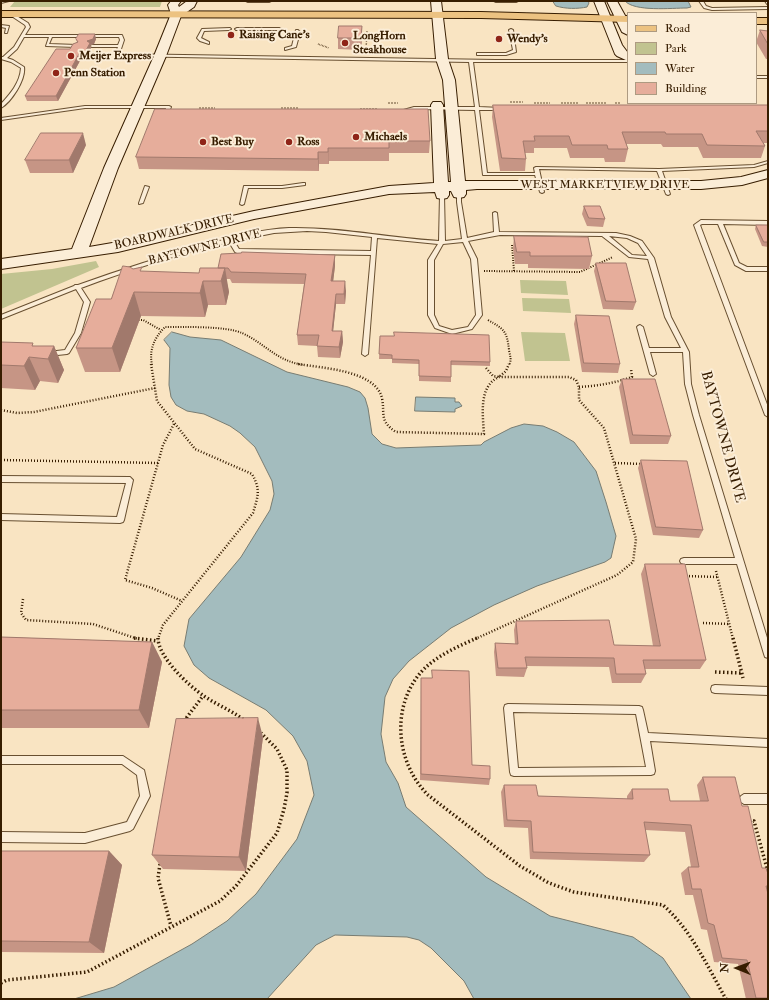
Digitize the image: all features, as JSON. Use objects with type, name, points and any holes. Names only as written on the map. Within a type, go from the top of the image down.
[{"type":"main road","points":[[6,14],[437,15],[625,19]]},
{"type":"main road","points":[[757,21],[768,21]]},
{"type":"street","points":[[176,1],[173,5],[176,14]]},
{"type":"street","points":[[78,254],[176,14],[190,5],[192,1]]},
{"type":"street","points":[[436,1],[442,59],[449,80],[459,190]]},
{"type":"street","points":[[599,1],[616,45],[621,54],[627,59]]},
{"type":"street","points":[[612,1],[625,19]]},
{"type":"street","points":[[436,80],[442,59]]},
{"type":"street","points":[[437,94],[442,191]]},
{"type":"street","name":"WEST MARKETVIEW DRIVE","points":[[666,190],[723,183],[768,174]]},
{"type":"street","name":"WEST MARKETVIEW DRIVE","points":[[442,191],[540,184],[666,190],[727,191],[768,184]]},
{"type":"street","name":"BOARDWALK DRIVE","points":[[1,264],[78,254],[129,244],[254,215],[346,199],[368,200],[442,191]]},
{"type":"lane","points":[[1,2],[7,1]]},
{"type":"lane","points":[[248,1],[269,1]]},
{"type":"lane","points":[[496,1],[516,1]]},
{"type":"lane","points":[[701,1],[705,7],[712,9],[768,8]]},
{"type":"lane","points":[[3,59],[16,48],[23,36],[27,24],[6,14]]},
{"type":"lane","points":[[1,26],[8,27],[6,32]]},
{"type":"lane","points":[[208,43],[199,38],[203,30],[229,29]]},
{"type":"lane","points":[[237,29],[279,29]]},
{"type":"lane","points":[[478,54],[506,54],[515,51],[510,30]]},
{"type":"lane","points":[[286,49],[294,47],[297,31]]},
{"type":"lane","points":[[23,36],[120,36],[122,40],[118,52],[119,54],[160,56],[502,61],[627,60]]},
{"type":"lane","points":[[51,36],[47,45],[76,46]]},
{"type":"lane","points":[[92,46],[120,46]]},
{"type":"lane","points":[[1,107],[20,81],[23,72],[23,68],[18,64],[3,59]]},
{"type":"lane","points":[[471,60],[485,174],[540,184],[536,168],[659,170],[754,166],[768,162]]},
{"type":"lane","points":[[757,76],[768,77]]},
{"type":"lane","points":[[1,119],[75,108],[169,107],[167,113],[179,116]]},
{"type":"lane","points":[[394,113],[414,108],[504,108]]},
{"type":"lane","points":[[659,170],[666,190]]},
{"type":"lane","points":[[242,204],[246,187],[282,187],[303,184]]},
{"type":"lane","points":[[142,203],[148,187]]},
{"type":"lane","points":[[442,191],[442,242],[431,260],[431,315],[437,327],[452,332],[470,328],[479,315],[474,259],[465,241],[459,202],[459,190]]},
{"type":"lane","points":[[495,213],[497,233]]},
{"type":"lane","points":[[768,223],[701,222],[697,225],[768,415]]},
{"type":"lane","points":[[720,222],[737,264],[746,269],[768,269]]},
{"type":"lane","name":"BAYTOWNE DRIVE","points":[[1,317],[77,286],[231,240],[264,233],[306,229],[442,242],[465,241],[488,234],[497,233],[604,235],[634,238],[646,248],[651,258],[668,317],[685,350],[688,384],[694,407],[768,654]]},
{"type":"lane","points":[[365,354],[375,235]]},
{"type":"lane","points":[[604,235],[631,256],[651,258]]},
{"type":"lane","points":[[231,240],[237,251],[373,253]]},
{"type":"lane","points":[[40,354],[67,352],[78,333],[87,302],[77,286]]},
{"type":"lane","points":[[640,327],[653,374]]},
{"type":"lane","points":[[646,350],[685,350]]},
{"type":"lane","points":[[1,479],[130,480],[120,520],[1,517]]},
{"type":"lane","points":[[684,561],[740,561]]},
{"type":"lane","points":[[716,689],[768,692]]},
{"type":"lane","points":[[508,708],[639,710],[645,736],[651,771],[514,772],[508,708]]},
{"type":"lane","points":[[645,736],[768,743]]},
{"type":"lane","points":[[1,760],[122,760],[141,773],[145,796],[130,826],[85,838],[1,837]]},
{"type":"lane","points":[[744,799],[768,799]]},
{"type":"path","points":[[366,56],[367,30]]},
{"type":"path","points":[[510,102],[523,102]]},
{"type":"path","points":[[534,102],[550,103]]},
{"type":"path","points":[[561,103],[579,103]]},
{"type":"path","points":[[586,103],[606,103]]},
{"type":"path","points":[[615,103],[621,103]]},
{"type":"path","points":[[750,104],[756,104]]},
{"type":"path","points":[[199,108],[216,108]]},
{"type":"path","points":[[282,108],[298,108]]},
{"type":"path","points":[[360,109],[377,109]]},
{"type":"path","points":[[514,271],[511,244],[518,245]]},
{"type":"path","points":[[475,270],[580,272],[612,257]]},
{"type":"path","points":[[587,261],[588,268]]},
{"type":"path","points":[[248,722],[203,696],[179,674],[160,649],[158,641],[158,636],[163,626],[253,513],[258,492],[257,483],[252,474],[215,459],[196,449],[174,424],[157,401],[150,355],[156,335],[165,327],[182,326],[227,329],[240,332],[259,342],[287,362],[358,375],[372,383],[379,390],[386,427],[396,432],[484,434],[484,396],[491,382],[506,371],[510,361],[507,334],[501,327],[479,315]]},
{"type":"path","points":[[135,320],[143,320],[161,330]]},
{"type":"path","points":[[486,368],[493,376],[499,377],[569,378],[576,380],[579,387],[579,400],[604,428],[615,463],[636,539],[633,562],[617,575],[445,654],[424,669],[411,688],[402,708],[400,732],[404,756],[416,782],[428,795],[520,866],[549,883],[574,892],[663,905],[675,914],[685,926],[726,999]]},
{"type":"path","points":[[579,387],[621,382],[632,377],[631,369]]},
{"type":"path","points":[[1,410],[16,414],[34,412],[155,388]]},
{"type":"path","points":[[174,424],[163,445],[125,580],[152,588],[182,601]]},
{"type":"path","points":[[1,460],[158,463]]},
{"type":"path","points":[[615,463],[644,464]]},
{"type":"path","points":[[713,561],[746,690]]},
{"type":"path","points":[[685,576],[717,577]]},
{"type":"path","points":[[24,599],[20,613],[21,617],[32,622],[93,624],[145,642],[158,641]]},
{"type":"path","points":[[703,623],[729,624]]},
{"type":"path","points":[[715,672],[742,673]]},
{"type":"path","points":[[186,724],[187,716],[203,696]]},
{"type":"path","points":[[1,983],[7,980],[87,972],[170,926],[220,901],[236,886],[277,833],[287,793],[287,770],[277,750],[260,732]]},
{"type":"path","points":[[744,799],[748,821],[754,821],[768,872]]},
{"type":"path","points":[[160,862],[158,878],[170,926]]},
{"type":"green space","points":[[15,1],[162,1],[160,7],[10,7]]},
{"type":"green space","points":[[96,261],[99,267],[1,309],[1,274],[52,269]]},
{"type":"green space","points":[[520,280],[566,281],[568,295],[521,293]]},
{"type":"green space","points":[[522,298],[569,299],[571,313],[523,311]]},
{"type":"green space","points":[[521,332],[565,333],[570,361],[525,361]]},
{"type":"water","points":[[553,1],[588,1],[589,3],[587,7],[567,8],[556,6]]},
{"type":"water","points":[[625,1],[688,1],[691,7],[663,9],[645,8],[636,7]]},
{"type":"water","points":[[172,332],[190,337],[221,340],[287,372],[348,387],[360,392],[365,398],[368,408],[372,434],[382,444],[396,448],[481,445],[511,428],[524,424],[543,426],[574,442],[596,471],[606,502],[616,536],[611,558],[605,562],[537,586],[494,605],[451,628],[409,661],[393,679],[385,697],[381,734],[386,762],[398,783],[406,807],[486,877],[550,916],[633,937],[663,958],[691,999],[474,999],[464,981],[431,948],[419,940],[407,937],[335,935],[316,945],[267,999],[74,999],[114,987],[192,944],[227,921],[256,894],[297,839],[314,795],[307,761],[293,736],[266,710],[209,678],[194,665],[184,646],[189,619],[241,557],[270,510],[274,494],[272,481],[255,447],[240,433],[230,426],[204,414],[187,411],[176,405],[171,397],[169,385],[170,348],[164,340]]},
{"type":"water","points":[[416,397],[455,398],[455,402],[459,402],[462,406],[455,409],[455,412],[415,411]]},
{"type":"building","points":[[339,26],[362,26],[361,38],[338,38]]},
{"type":"building","points":[[760,30],[768,31],[768,44]]},
{"type":"building","points":[[79,34],[95,34],[93,39],[87,41],[90,43],[84,54],[79,54],[56,96],[25,96],[56,49],[70,49],[73,44],[78,42],[76,39]]},
{"type":"building","points":[[493,105],[768,105],[768,131],[756,131],[765,146],[707,145],[702,134],[622,132],[628,149],[608,149],[607,145],[572,145],[569,136],[534,136],[535,141],[523,141],[526,159],[502,158]]},
{"type":"building","points":[[155,109],[428,109],[430,141],[389,141],[389,148],[328,148],[328,152],[318,152],[318,159],[136,157]]},
{"type":"building","points":[[41,133],[83,133],[69,160],[25,160]]},
{"type":"building","points":[[584,206],[600,206],[605,219],[589,218]]},
{"type":"building","points":[[756,225],[768,225],[768,242],[764,242]]},
{"type":"building","points":[[514,236],[588,237],[592,256],[530,256],[530,252],[517,252]]},
{"type":"building","points":[[242,252],[335,255],[331,281],[345,281],[344,294],[336,294],[332,331],[342,331],[339,347],[317,346],[319,335],[297,335],[306,274],[231,272],[228,268],[218,268],[221,254]]},
{"type":"building","points":[[596,263],[626,263],[636,302],[606,301]]},
{"type":"building","points":[[123,266],[133,269],[142,267],[140,271],[199,273],[200,268],[225,268],[221,281],[203,281],[200,293],[134,292],[112,348],[76,348],[96,299],[111,299]]},
{"type":"building","points":[[576,315],[609,316],[620,364],[584,363]]},
{"type":"building","points":[[394,332],[489,335],[490,362],[451,361],[451,377],[419,376],[419,360],[392,359],[392,355],[379,354],[380,336],[394,336]]},
{"type":"building","points":[[1,342],[33,343],[32,346],[54,346],[48,359],[29,357],[24,366],[1,365]]},
{"type":"building","points":[[622,379],[655,379],[671,436],[633,435]]},
{"type":"building","points":[[641,460],[687,461],[703,530],[656,527]]},
{"type":"building","points":[[645,564],[685,564],[706,660],[643,660],[646,674],[616,674],[614,658],[525,657],[527,668],[498,668],[495,643],[518,644],[516,621],[609,620],[614,645],[660,646]]},
{"type":"building","points":[[1,637],[152,642],[139,710],[1,710]]},
{"type":"building","points":[[432,670],[469,671],[472,765],[490,766],[490,779],[421,774],[421,678],[432,678]]},
{"type":"building","points":[[258,718],[239,857],[152,855],[176,719]]},
{"type":"building","points":[[703,777],[735,777],[742,806],[748,806],[762,868],[766,868],[768,874],[768,886],[766,886],[768,894],[768,998],[756,998],[747,960],[722,958],[714,925],[708,923],[701,889],[692,889],[688,867],[699,867],[691,825],[644,822],[650,855],[533,852],[531,821],[507,820],[504,785],[536,785],[538,796],[633,799],[632,789],[668,789],[670,801],[708,801]]},
{"type":"building","points":[[1,851],[109,851],[89,942],[1,941]]},
{"type":"place","name":"Raising Cane's","points":[[231,35]]},
{"type":"place","name":"Wendy's","points":[[499,39]]},
{"type":"place","name":"LongHorn Steakhouse","points":[[345,43]]},
{"type":"place","name":"Meijer Express","points":[[71,56]]},
{"type":"place","name":"Penn Station","points":[[56,73]]},
{"type":"place","name":"Michaels","points":[[356,137]]},
{"type":"place","name":"Best Buy","points":[[203,142]]},
{"type":"place","name":"Ross","points":[[289,142]]}]
